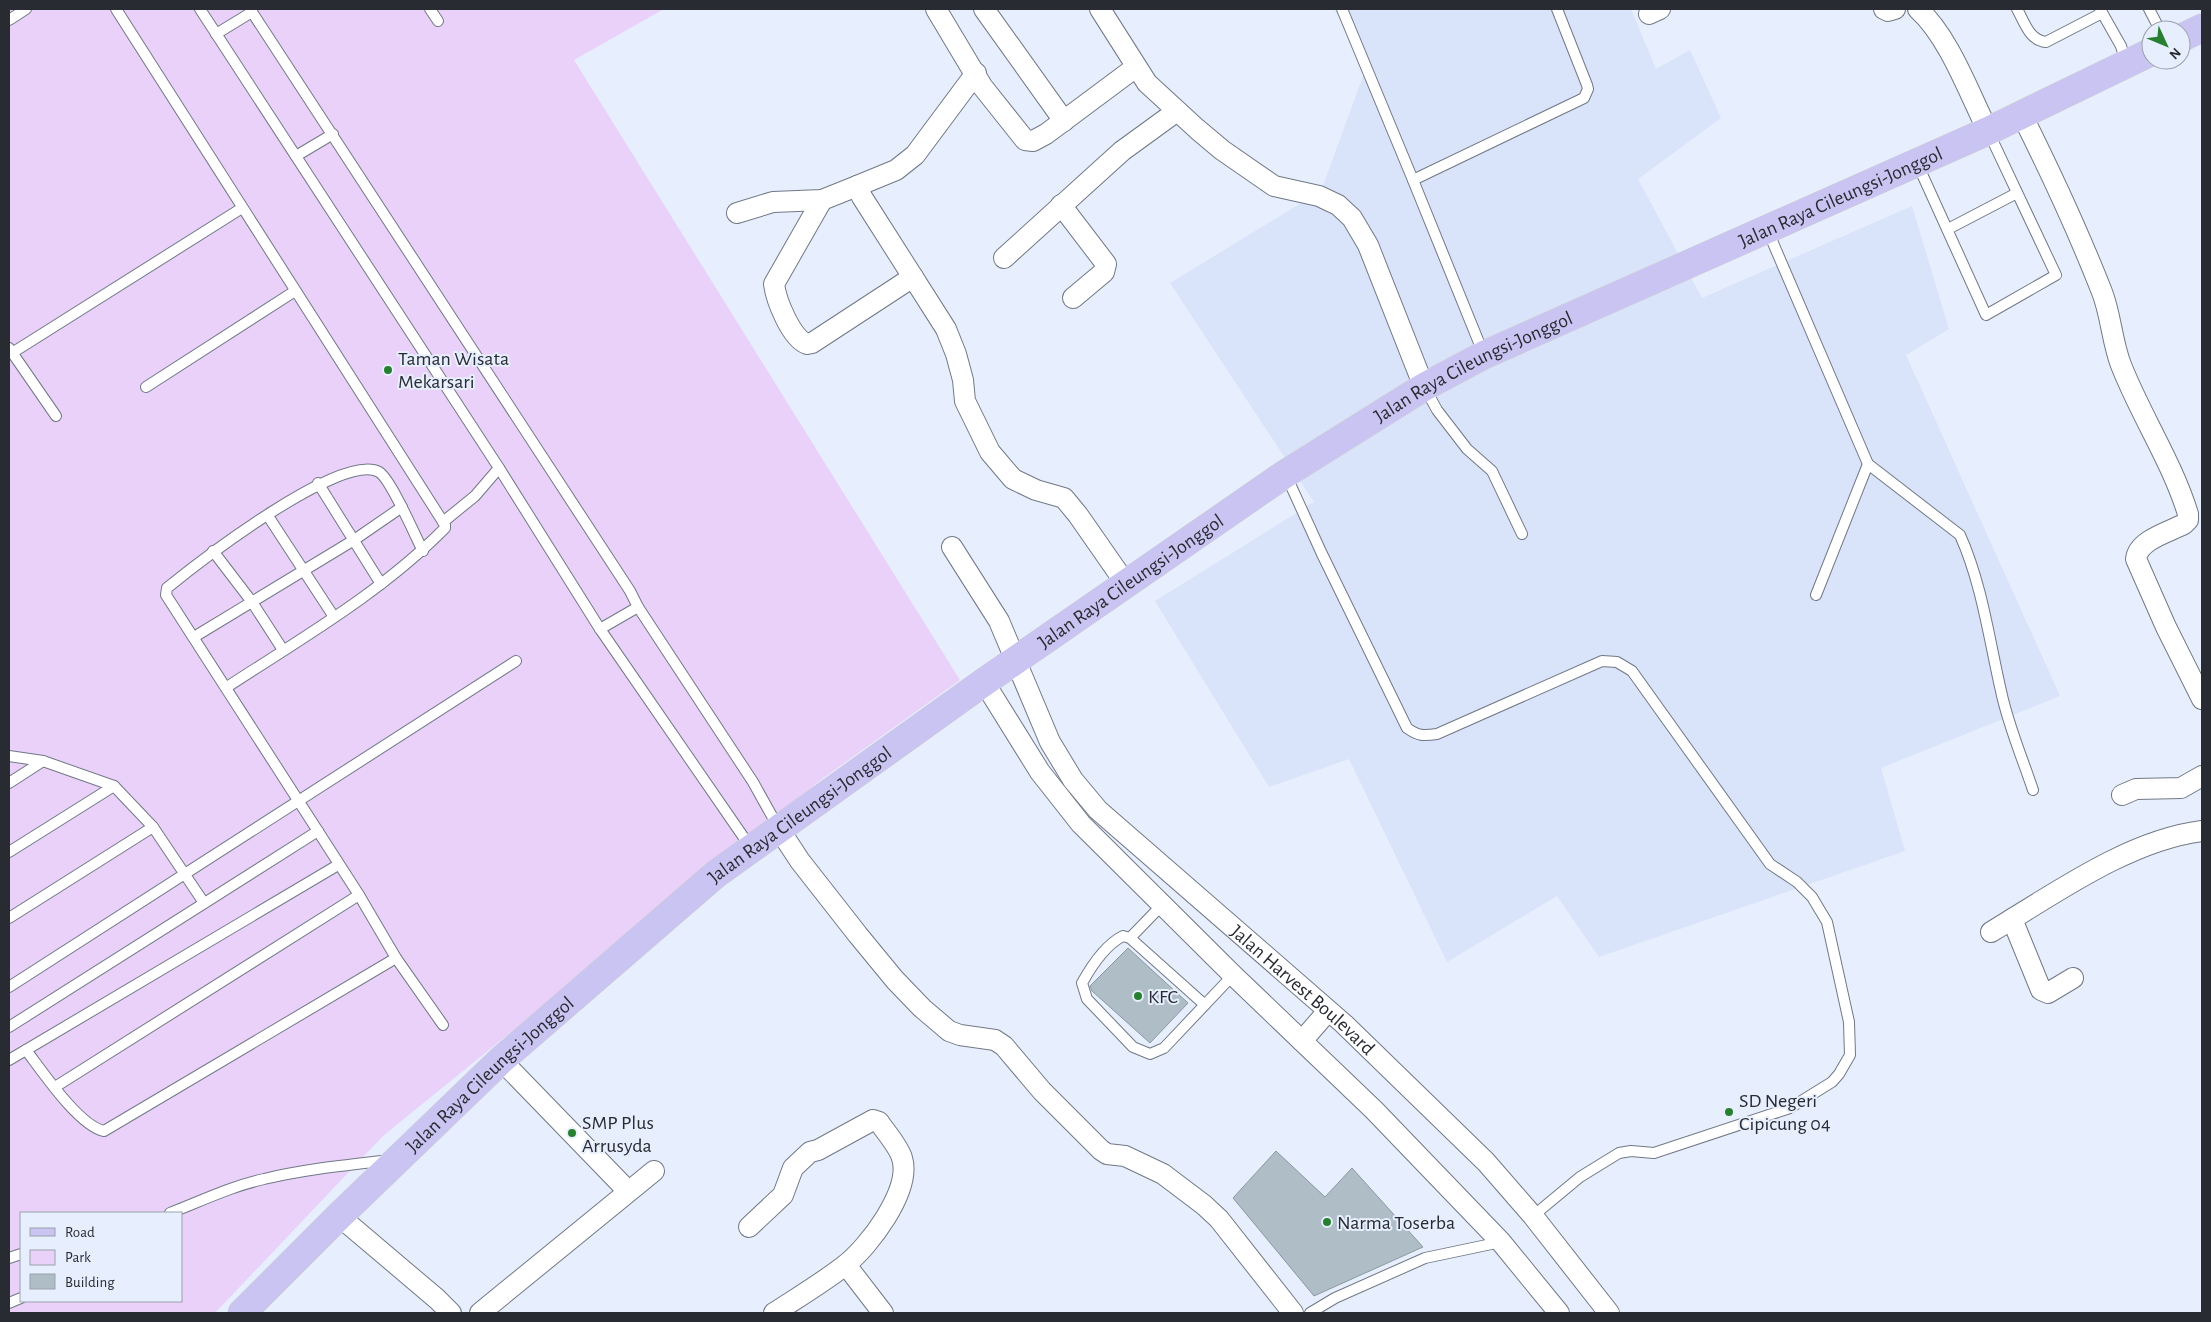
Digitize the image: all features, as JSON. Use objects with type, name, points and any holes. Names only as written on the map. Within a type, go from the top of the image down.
[{"type":"main road","name":"Jalan Raya Cileungsi-Jonggol","points":[[242,1313],[398,1158],[501,1060],[716,874],[1016,659],[1285,474],[1424,387],[1484,355],[1988,131],[2141,57]]},
{"type":"street","points":[[936,9],[976,73],[982,86],[1025,140],[1036,140],[1136,67]]},
{"type":"street","points":[[984,9],[1064,121]]},
{"type":"street","points":[[1100,9],[1147,83],[1222,150],[1264,180],[1280,188],[1319,196],[1338,205],[1352,218],[1368,245],[1424,387]]},
{"type":"street","points":[[1884,9],[1888,11],[1894,9]]},
{"type":"street","points":[[1918,9],[1942,39],[1988,131]]},
{"type":"street","points":[[737,213],[773,202],[822,200],[906,164],[915,155],[976,73]]},
{"type":"street","points":[[1004,258],[1122,151],[1177,111]]},
{"type":"street","points":[[2022,115],[2069,211],[2102,293],[2120,364],[2171,468],[2188,514],[2188,520],[2184,524],[2143,546],[2137,553],[2136,559],[2166,627],[2202,699]]},
{"type":"street","points":[[857,186],[862,197],[946,329],[961,371],[966,401],[990,452],[1013,479],[1036,490],[1064,498],[1126,584]]},
{"type":"street","points":[[822,200],[774,284],[779,302],[798,339],[807,344],[812,342],[913,277]]},
{"type":"street","points":[[1061,206],[1106,264],[1104,272],[1073,298]]},
{"type":"street","name":"Jalan Harvest Boulevard","points":[[952,547],[999,621],[1050,742],[1072,780],[1098,810],[1328,1011],[1486,1162],[1533,1216],[1610,1313]]},
{"type":"street","name":"Jalan Harvest Boulevard","points":[[984,682],[1040,772],[1081,824],[1233,975],[1374,1110],[1501,1242],[1559,1313]]},
{"type":"street","points":[[2122,795],[2136,790],[2181,788],[2202,776]]},
{"type":"street","points":[[779,829],[800,862],[858,935],[895,980],[940,1025],[960,1035],[995,1040],[1004,1046],[1042,1091],[1101,1150],[1108,1154],[1125,1156],[1163,1174],[1191,1194],[1219,1219],[1293,1313]]},
{"type":"street","points":[[1991,932],[2086,876],[2146,845],[2166,838],[2202,831]]},
{"type":"street","points":[[2012,919],[2041,990],[2048,993],[2073,978]]},
{"type":"street","points":[[1302,1041],[1328,1011]]},
{"type":"street","points":[[501,1060],[628,1191]]},
{"type":"street","points":[[749,1227],[783,1195],[793,1168],[810,1152],[818,1150],[873,1120],[879,1122],[902,1158],[902,1181],[892,1209],[876,1232],[846,1265],[774,1313]]},
{"type":"street","points":[[480,1313],[654,1171]]},
{"type":"street","points":[[339,1216],[437,1298],[451,1313]]},
{"type":"street","points":[[846,1265],[883,1313]]},
{"type":"lane","points":[[9,20],[26,9]]},
{"type":"lane","points":[[116,9],[443,522],[445,528],[422,551],[380,584],[227,687]]},
{"type":"lane","points":[[200,9],[499,468],[600,628],[751,849]]},
{"type":"lane","points":[[430,9],[438,21]]},
{"type":"lane","points":[[1342,9],[1414,180],[1484,355]]},
{"type":"lane","points":[[1414,180],[1584,98],[1588,89],[1587,85],[1556,9]]},
{"type":"lane","points":[[2018,9],[2031,34],[2038,41],[2046,42],[2101,11],[2121,46],[2127,64]]},
{"type":"lane","points":[[216,34],[251,10],[630,591],[638,607],[754,782],[779,829]]},
{"type":"lane","points":[[1917,162],[1986,315],[2056,275],[1988,131]]},
{"type":"lane","points":[[296,156],[333,134]]},
{"type":"lane","points":[[1948,229],[2017,193]]},
{"type":"lane","points":[[56,416],[10,351],[242,208]]},
{"type":"lane","points":[[1767,228],[1868,464],[1960,535],[1968,552],[1990,638],[2001,693],[2033,790]]},
{"type":"lane","points":[[146,387],[295,290]]},
{"type":"lane","points":[[1424,387],[1437,410],[1467,449],[1492,471],[1522,534]]},
{"type":"lane","points":[[1816,595],[1868,464]]},
{"type":"lane","points":[[443,522],[475,496],[499,468]]},
{"type":"lane","points":[[422,551],[402,508],[381,473],[372,469],[361,469],[318,483],[213,551],[167,588],[168,599],[227,687],[338,865],[359,895],[396,958],[444,1025]]},
{"type":"lane","points":[[1285,474],[1326,563],[1407,728],[1423,736],[1437,734],[1602,661],[1618,662],[1632,671],[1770,864],[1786,874],[1812,897],[1827,922],[1849,1022],[1850,1055],[1840,1074],[1832,1082],[1790,1108],[1654,1152],[1632,1151],[1619,1153],[1580,1177],[1533,1216]]},
{"type":"lane","points":[[318,483],[380,584]]},
{"type":"lane","points":[[194,637],[354,540],[402,508]]},
{"type":"lane","points":[[268,516],[334,616]]},
{"type":"lane","points":[[213,551],[252,602],[283,650]]},
{"type":"lane","points":[[600,628],[638,607]]},
{"type":"lane","points":[[9,987],[516,661]]},
{"type":"lane","points":[[9,756],[43,761],[114,786],[153,826],[204,903]]},
{"type":"lane","points":[[9,783],[43,761]]},
{"type":"lane","points":[[9,852],[114,786]]},
{"type":"lane","points":[[9,918],[153,826]]},
{"type":"lane","points":[[9,1027],[318,831]]},
{"type":"lane","points":[[9,1060],[338,865]]},
{"type":"lane","points":[[55,1087],[359,895]]},
{"type":"lane","points":[[1130,938],[1162,905]]},
{"type":"lane","points":[[1205,1005],[1130,938],[1123,936],[1116,940],[1094,963],[1082,983],[1087,998],[1133,1047],[1150,1054],[1164,1048],[1205,1005],[1233,975]]},
{"type":"lane","points":[[26,1050],[55,1087],[89,1124],[94,1129],[104,1130],[396,958]]},
{"type":"lane","points":[[172,1212],[262,1179],[398,1158]]},
{"type":"lane","points":[[1310,1313],[1335,1298],[1425,1258],[1501,1242]]},
{"type":"shaded area","points":[[1334,9],[1631,9],[1656,69],[1690,50],[1721,118],[1638,179],[1702,298],[1912,206],[1949,329],[1906,355],[2060,696],[1881,768],[1905,851],[1599,957],[1557,896],[1447,962],[1349,759],[1269,787],[1155,601],[1314,502],[1170,283],[1321,191],[1366,68]]},
{"type":"green space","name":"Taman Wisata Mekarsari","points":[[9,9],[664,9],[574,60],[960,680],[822,779],[383,1136],[215,1313],[9,1313]]},
{"type":"building","name":"KFC","points":[[1128,948],[1188,1003],[1150,1043],[1092,991],[1090,986]]},
{"type":"building","name":"Narma Toserba","points":[[1276,1151],[1325,1197],[1352,1168],[1423,1247],[1314,1296],[1233,1198]]},
{"type":"place","name":"Taman Wisata Mekarsari","points":[[388,370]]},
{"type":"place","name":"KFC","points":[[1138,996]]},
{"type":"place","name":"SD Negeri Cipicung 04","points":[[1729,1112]]},
{"type":"place","name":"SMP Plus Arrusyda","points":[[572,1133]]},
{"type":"place","name":"Narma Toserba","points":[[1327,1222]]}]
